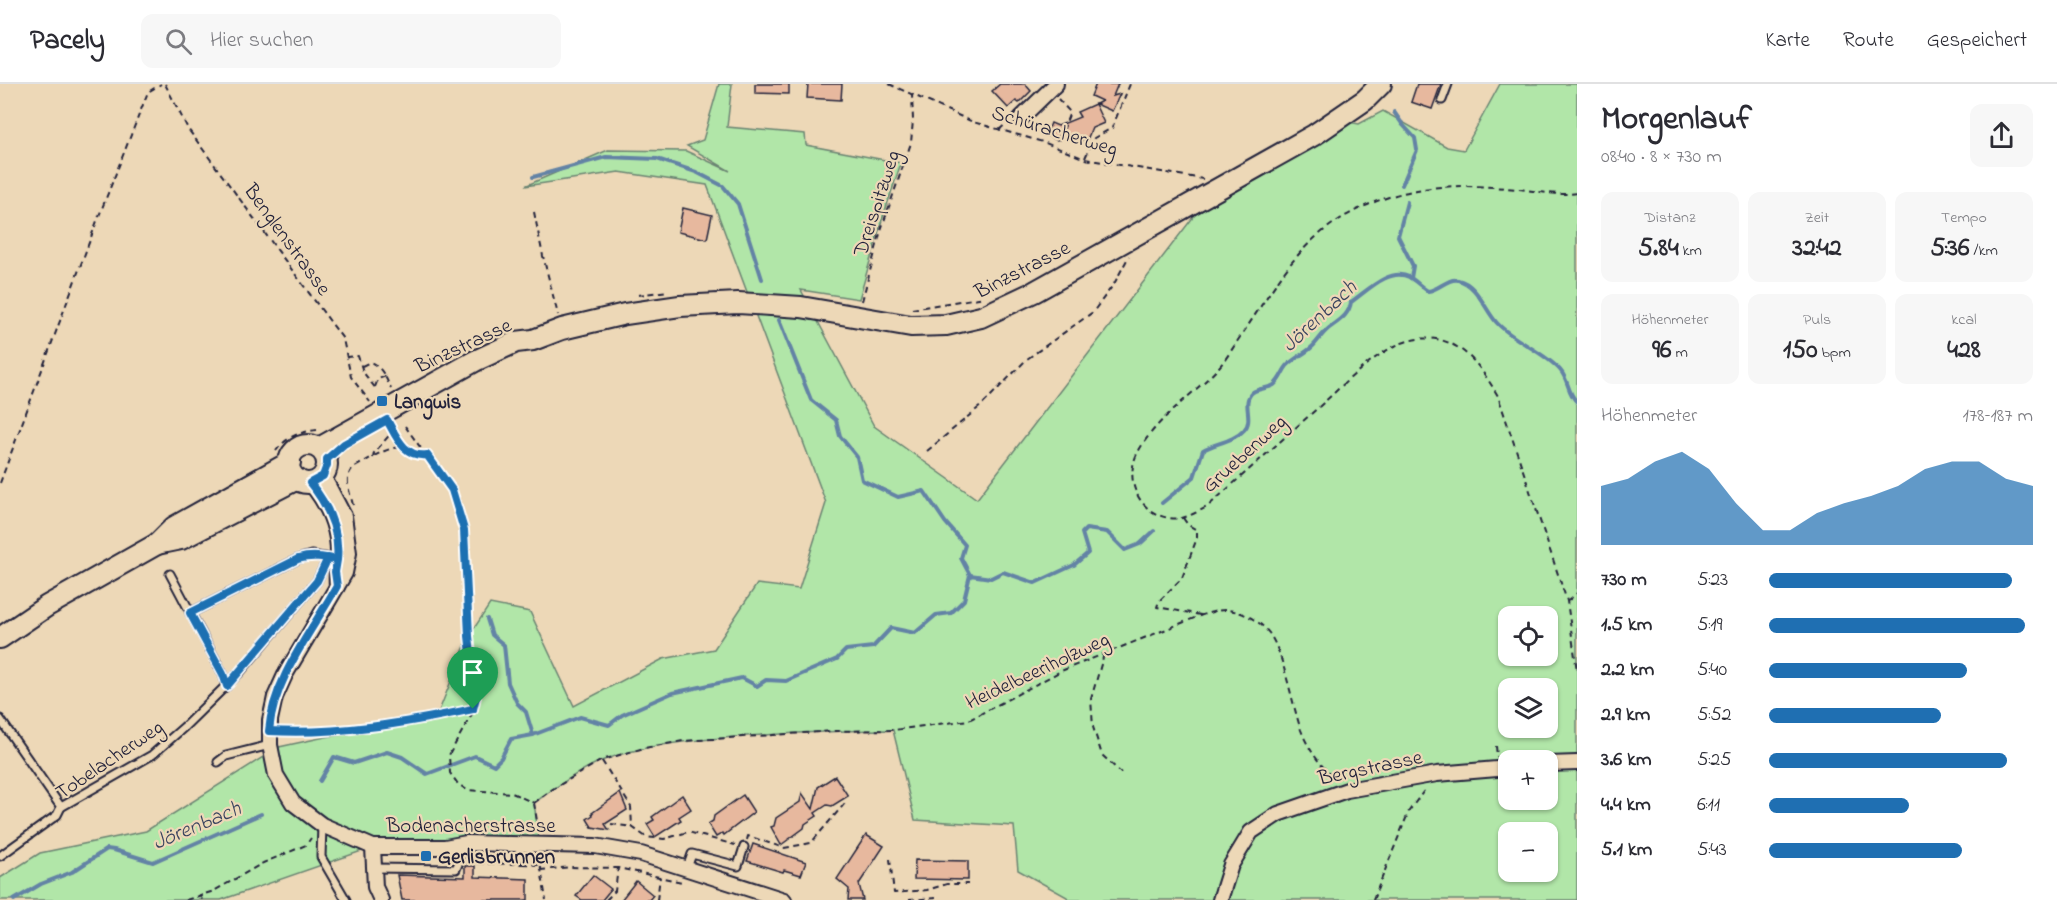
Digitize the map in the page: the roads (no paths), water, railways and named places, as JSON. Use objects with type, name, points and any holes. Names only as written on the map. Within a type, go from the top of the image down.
[{"type":"main road","name":"Binzstrasse","points":[[307,461],[475,361],[516,342],[533,340],[562,329],[597,320],[651,309],[738,303],[801,307],[893,324],[928,327],[981,318],[1034,292],[1209,185],[1314,135],[1356,106],[1381,84]]},
{"type":"main road","name":"Binzstrasse","points":[[0,638],[48,606],[157,544],[174,527],[307,461],[395,425],[478,370],[521,350],[533,340]]},
{"type":"street","points":[[1015,119],[1053,87]]},
{"type":"street","name":"Bodenacherstrasse","points":[[307,461],[333,519],[336,537],[337,586],[278,690],[270,720],[269,738],[276,774],[293,803],[322,825],[373,847],[445,847],[466,843],[595,846],[641,854],[784,900]]},
{"type":"street","points":[[1558,764],[1577,763]]},
{"type":"street","name":"Bergstrasse","points":[[1220,900],[1231,865],[1251,832],[1278,814],[1347,790],[1437,774],[1498,769]]},
{"type":"street","points":[[373,847],[375,886],[381,900]]},
{"type":"lane","points":[[1442,100],[1448,84]]},
{"type":"lane","points":[[190,613],[298,559],[311,555],[337,560]]},
{"type":"lane","name":"Tobelacherweg","points":[[0,856],[57,814],[61,807],[152,755],[192,720],[227,686],[337,560]]},
{"type":"lane","points":[[170,574],[223,674],[227,686]]},
{"type":"lane","points":[[0,719],[61,807]]},
{"type":"lane","points":[[218,762],[226,756],[269,738]]},
{"type":"lane","points":[[322,825],[321,857],[346,900]]},
{"type":"lane","points":[[373,868],[456,869],[466,843]]},
{"type":"lane","points":[[687,868],[692,854],[738,866],[744,847]]},
{"type":"waterway","points":[[1394,112],[1415,138],[1417,150],[1402,185]]},
{"type":"waterway","points":[[533,177],[606,157],[657,159],[696,172],[723,186],[738,204],[762,279]]},
{"type":"waterway","points":[[1407,202],[1398,236],[1413,266],[1411,278]]},
{"type":"waterway","name":"Jörenbach","points":[[1162,503],[1194,477],[1203,450],[1230,439],[1244,430],[1248,421],[1249,396],[1253,392],[1274,385],[1290,363],[1310,349],[1345,315],[1351,302],[1378,282],[1394,275],[1409,277],[1428,291],[1454,280],[1465,282],[1476,292],[1504,330],[1546,357],[1560,370],[1571,395],[1577,402]]},
{"type":"waterway","points":[[779,320],[811,400],[836,420],[840,436],[857,457],[862,480],[898,497],[924,491],[945,522],[965,545],[961,558],[970,575]]},
{"type":"waterway","name":"Jörenbach","points":[[320,781],[334,757],[354,763],[387,752],[402,757],[427,774],[475,756],[494,765],[501,758],[511,739],[533,735],[580,717],[609,725],[622,715],[672,693],[742,678],[757,686],[766,680],[786,681],[837,659],[846,650],[873,647],[891,628],[915,633],[936,615],[951,613],[964,600],[970,575],[991,578],[1003,572],[1035,583],[1074,565],[1088,553],[1082,533],[1086,529],[1107,532],[1125,550],[1140,544],[1154,531]]},
{"type":"waterway","points":[[487,619],[492,635],[504,645],[508,683],[517,703],[526,712],[533,735]]},
{"type":"waterway","name":"Jörenbach","points":[[14,900],[41,884],[72,872],[107,849],[153,862],[261,814]]},
{"type":"place","name":"Langwis","points":[[382,401]]},
{"type":"place","name":"Gerlisbrunnen","points":[[426,856]]}]
